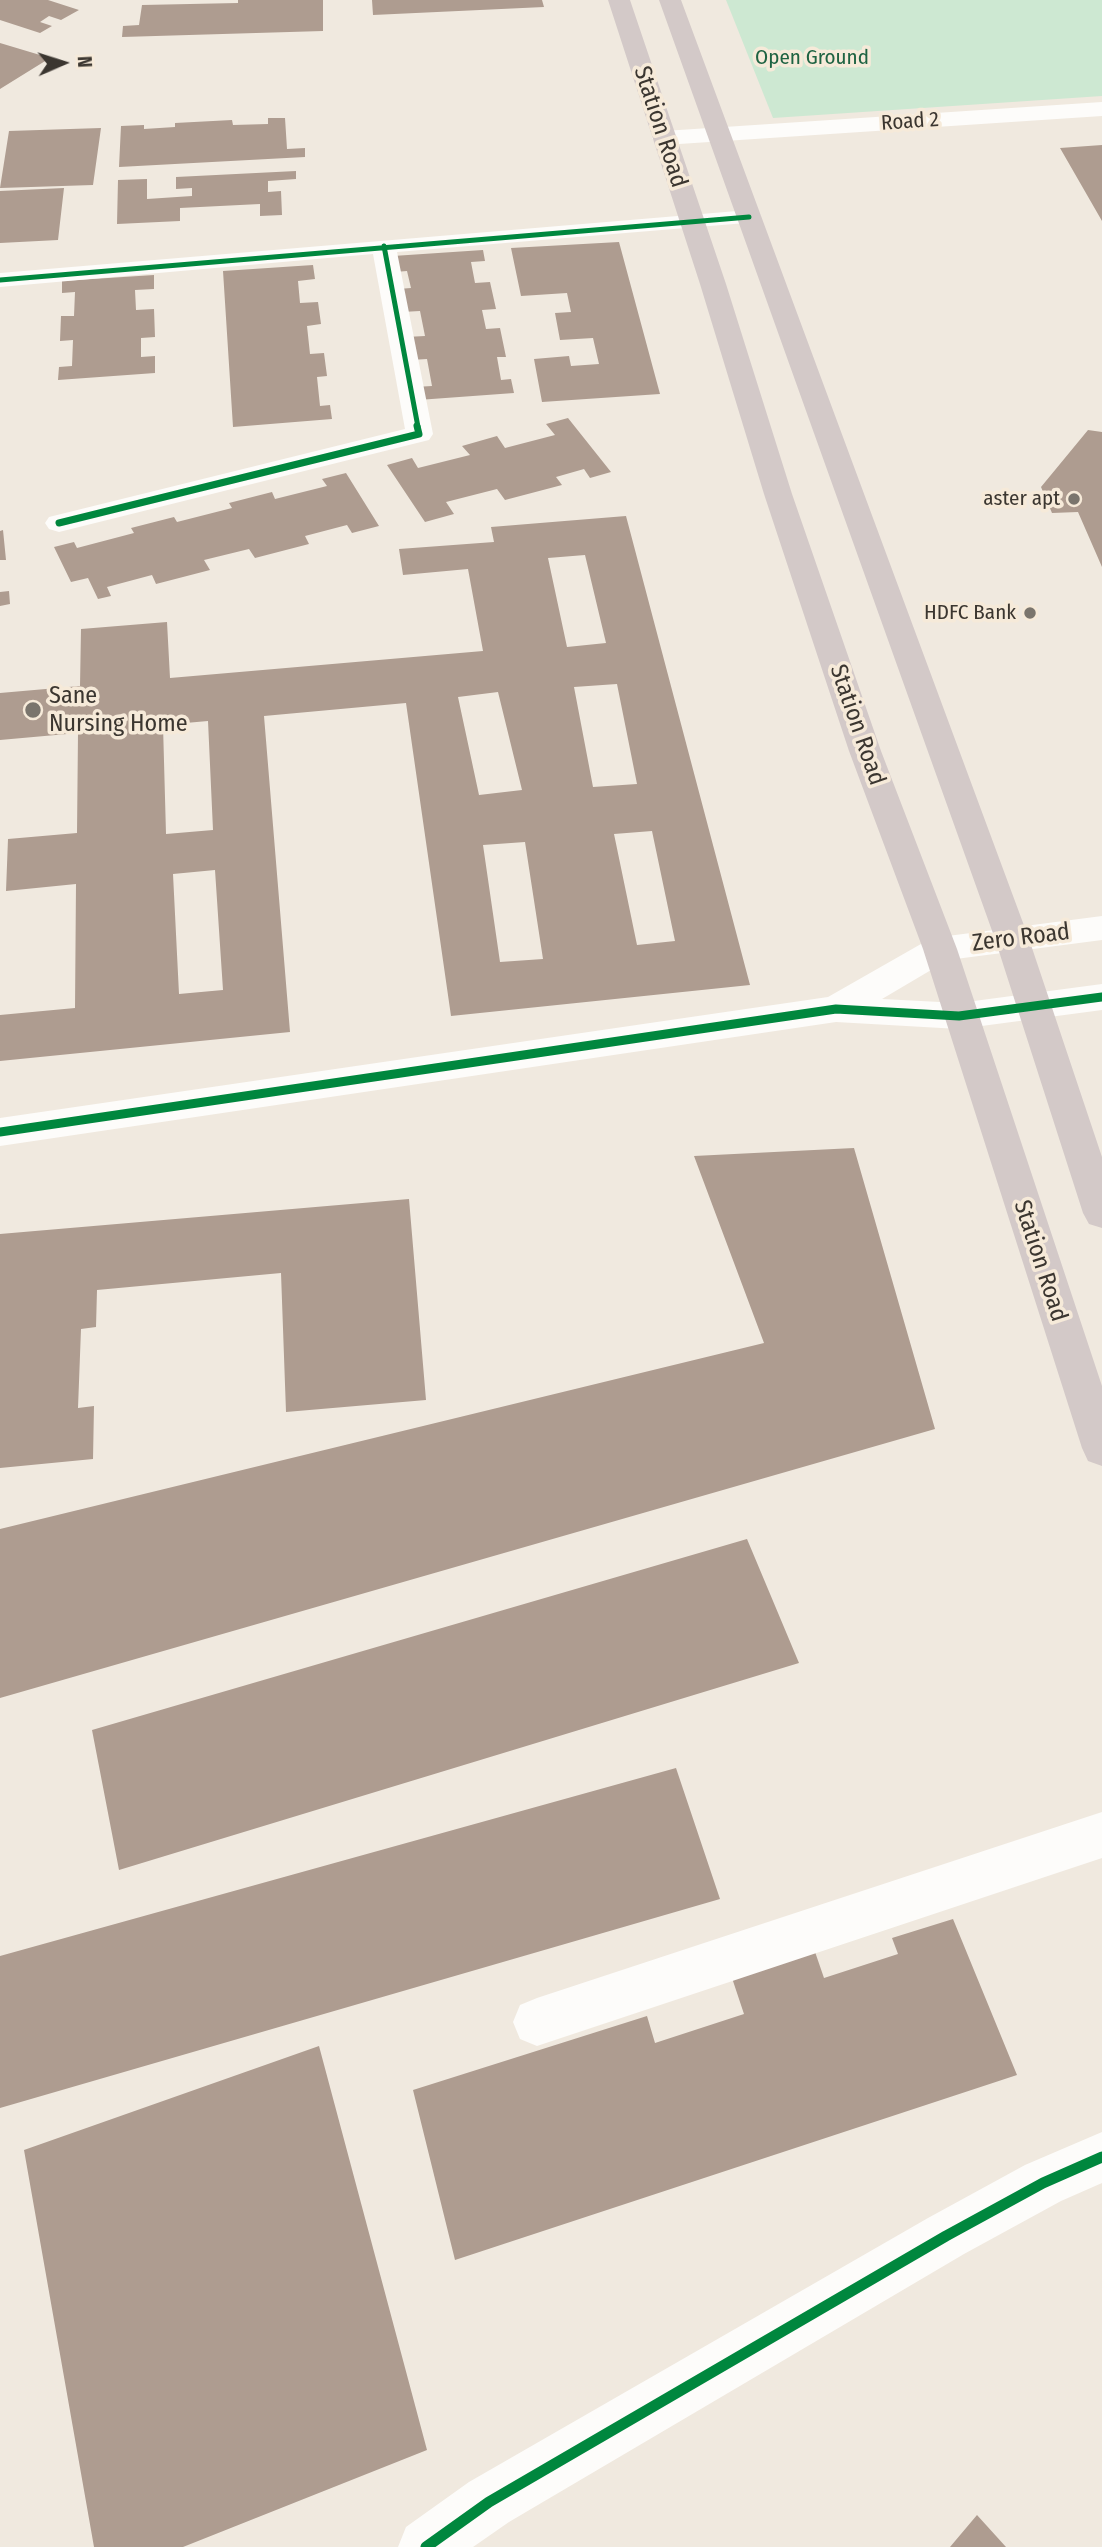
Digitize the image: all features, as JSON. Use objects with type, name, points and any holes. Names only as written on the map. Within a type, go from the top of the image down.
[{"type":"main road","name":"Station Road","points":[[619,0],[778,494],[839,674],[940,949],[959,1016],[1102,1448]]},
{"type":"main road","name":"Station Road","points":[[670,0],[1012,939],[1032,1007],[1102,1213]]},
{"type":"street","name":"Road 2","points":[[664,138],[1102,109]]},
{"type":"street","points":[[0,281],[384,246],[749,217]]},
{"type":"street","points":[[58,523],[419,434],[384,246]]},
{"type":"street","name":"Zero Road","points":[[940,949],[1102,928]]},
{"type":"street","points":[[836,1009],[940,949]]},
{"type":"street","points":[[0,1132],[836,1009],[959,1016],[1102,997]]},
{"type":"street","points":[[537,2022],[1102,1835]]},
{"type":"street","points":[[426,2547],[489,2502],[946,2236],[1042,2183],[1102,2157]]},
{"type":"green space","name":"Open Ground","points":[[726,0],[1102,0],[1102,96],[773,118]]},
{"type":"building","points":[[0,0],[48,0],[79,10],[61,20],[49,16],[40,22],[52,26],[40,33],[0,20]]},
{"type":"building","points":[[238,0],[323,0],[323,31],[122,37],[123,26],[139,25],[142,5],[238,3]]},
{"type":"building","points":[[372,0],[542,0],[544,7],[373,15]]},
{"type":"building","points":[[0,43],[50,58],[0,89]]},
{"type":"building","points":[[268,118],[285,118],[287,149],[305,148],[305,157],[119,167],[121,126],[144,125],[144,129],[175,127],[175,123],[232,120],[233,125],[268,124]]},
{"type":"building","points":[[101,128],[93,185],[0,188],[9,131]]},
{"type":"building","points":[[1102,145],[1102,221],[1060,148]]},
{"type":"building","points":[[296,171],[296,179],[268,181],[268,192],[281,191],[282,215],[260,216],[260,204],[180,208],[180,221],[117,224],[118,180],[147,179],[147,199],[192,196],[192,188],[176,189],[176,177]]},
{"type":"building","points":[[64,188],[58,240],[0,243],[0,191]]},
{"type":"building","points":[[619,242],[660,394],[542,402],[534,359],[569,356],[571,366],[599,364],[593,338],[560,340],[555,313],[571,312],[567,293],[521,296],[511,248]]},
{"type":"building","points":[[483,250],[485,261],[471,262],[475,283],[490,282],[496,309],[482,310],[486,329],[500,328],[506,357],[497,357],[501,380],[511,379],[514,393],[418,400],[415,387],[432,386],[427,359],[411,360],[406,337],[425,336],[420,311],[402,312],[398,289],[411,288],[407,271],[395,272],[393,256]]},
{"type":"building","points":[[313,265],[315,279],[298,281],[300,303],[318,302],[321,324],[307,326],[310,354],[324,353],[327,376],[317,377],[320,406],[330,405],[332,419],[233,427],[223,271]]},
{"type":"building","points":[[154,275],[154,289],[135,290],[136,310],[154,309],[155,337],[141,338],[141,357],[155,356],[155,373],[58,380],[59,367],[72,366],[73,340],[60,341],[61,316],[74,316],[75,292],[62,293],[62,281]]},
{"type":"building","points":[[568,418],[611,472],[590,478],[584,469],[556,477],[562,485],[505,500],[497,489],[446,502],[454,514],[425,522],[387,465],[412,458],[418,468],[470,455],[462,446],[497,436],[505,448],[555,435],[546,424]]},
{"type":"building","name":"aster apt","points":[[1088,430],[1102,432],[1102,567],[1078,512],[1052,513],[1041,487]]},
{"type":"building","points":[[346,473],[379,526],[352,533],[347,525],[305,536],[309,544],[255,558],[249,549],[204,560],[210,570],[156,584],[152,575],[107,587],[111,596],[98,599],[88,578],[71,582],[54,547],[74,542],[77,548],[134,533],[131,528],[174,517],[177,522],[232,508],[229,503],[272,492],[275,499],[327,486],[322,479]]},
{"type":"building","points":[[626,516],[750,985],[451,1016],[406,703],[264,716],[290,1032],[0,1061],[0,1015],[75,1008],[76,884],[6,891],[8,839],[77,833],[78,733],[0,740],[0,693],[80,686],[81,629],[167,622],[170,678],[483,651],[468,569],[403,575],[399,549],[494,542],[491,527]],"holes":[[[585,555],[606,643],[567,647],[548,558]],[[617,684],[637,784],[593,787],[574,687]],[[498,692],[522,790],[479,795],[458,697]],[[208,721],[213,830],[166,834],[163,725]],[[652,831],[675,941],[637,945],[614,834]],[[525,842],[543,959],[500,962],[483,845]],[[215,870],[223,990],[179,994],[173,874]]]},
{"type":"building","points":[[3,530],[6,560],[0,560],[0,531]]},
{"type":"building","points":[[9,591],[10,604],[0,606],[0,592]]},
{"type":"building","points":[[854,1148],[935,1429],[0,1698],[0,1529],[764,1343],[694,1156]]},
{"type":"building","points":[[409,1199],[426,1400],[286,1412],[281,1273],[97,1290],[96,1327],[81,1329],[78,1408],[94,1406],[93,1459],[0,1468],[0,1234]]},
{"type":"building","points":[[747,1539],[799,1663],[119,1870],[92,1730]]},
{"type":"building","points":[[676,1768],[720,1899],[0,2108],[0,1956]]},
{"type":"building","points":[[953,1919],[1017,2075],[455,2260],[413,2090],[647,2016],[655,2043],[744,2014],[730,1972],[813,1946],[824,1978],[898,1954],[892,1938]]},
{"type":"building","points":[[319,2046],[427,2450],[183,2547],[94,2547],[24,2150]]},
{"type":"building","points":[[977,2515],[1006,2547],[950,2547]]},
{"type":"cycle path","points":[[0,280],[749,217]]},
{"type":"cycle path","points":[[59,523],[419,434],[384,246]]},
{"type":"cycle path","points":[[0,1132],[836,1009],[959,1016],[1102,997]]},
{"type":"cycle path","points":[[426,2547],[489,2502],[946,2236],[1043,2183],[1102,2157]]},
{"type":"place","name":"aster apt","points":[[1074,499]]},
{"type":"place","name":"HDFC Bank","points":[[1030,613]]},
{"type":"place","name":"Sane Nursing Home","points":[[33,710]]}]
